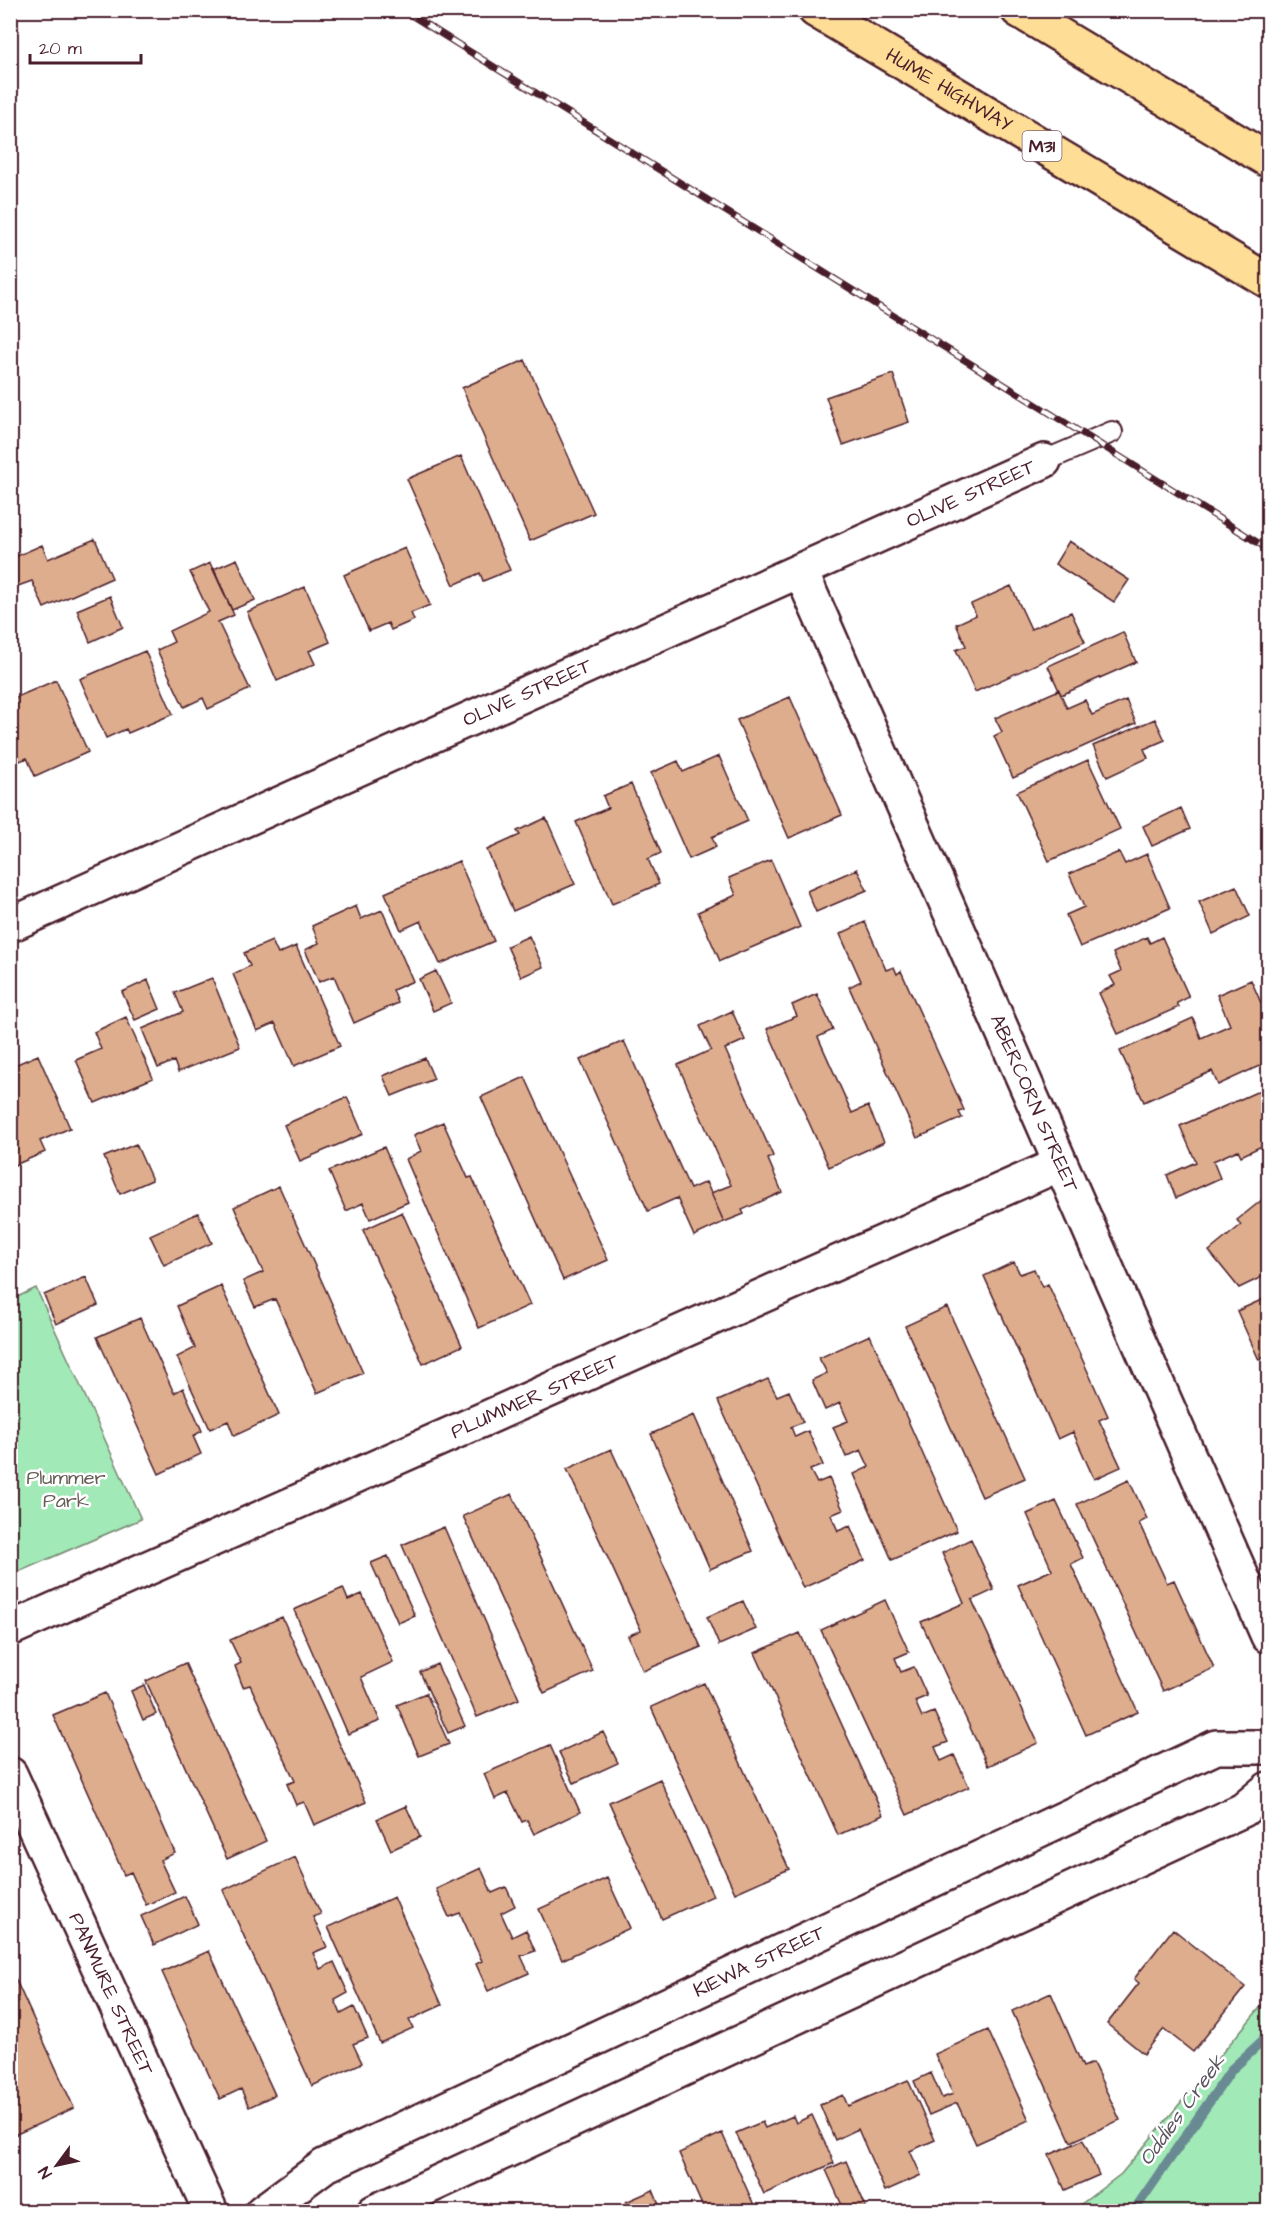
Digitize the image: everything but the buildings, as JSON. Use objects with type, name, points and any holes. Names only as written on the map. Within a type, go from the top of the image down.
[{"type":"highway","name":"HUME HIGHWAY","points":[[815,10],[1269,281]]},
{"type":"highway","points":[[1018,10],[1269,160]]},
{"type":"street","name":"OLIVE STREET","points":[[10,925],[1044,461]]},
{"type":"street","name":"ABERCORN STREET","points":[[801,572],[1269,1636]]},
{"type":"street","name":"PLUMMER STREET","points":[[10,1629],[1060,1164]]},
{"type":"street","name":"KIEWA STREET","points":[[262,2211],[324,2166],[1216,1748],[1269,1747]]},
{"type":"street","name":"PANMURE STREET","points":[[10,1774],[211,2211]]},
{"type":"street","points":[[374,2211],[1243,1810],[1269,1789]]},
{"type":"lane","points":[[1044,461],[1112,432]]},
{"type":"green space","name":"Plummer Park","points":[[36,1288],[141,1519],[11,1575],[11,1300]]},
{"type":"green space","points":[[1268,1998],[1268,2211],[1072,2211],[1121,2174]]},
{"type":"waterway","name":"Oddies Creek","points":[[1133,2212],[1232,2069],[1268,2036]]},
{"type":"railway","points":[[403,10],[1268,549]]}]
